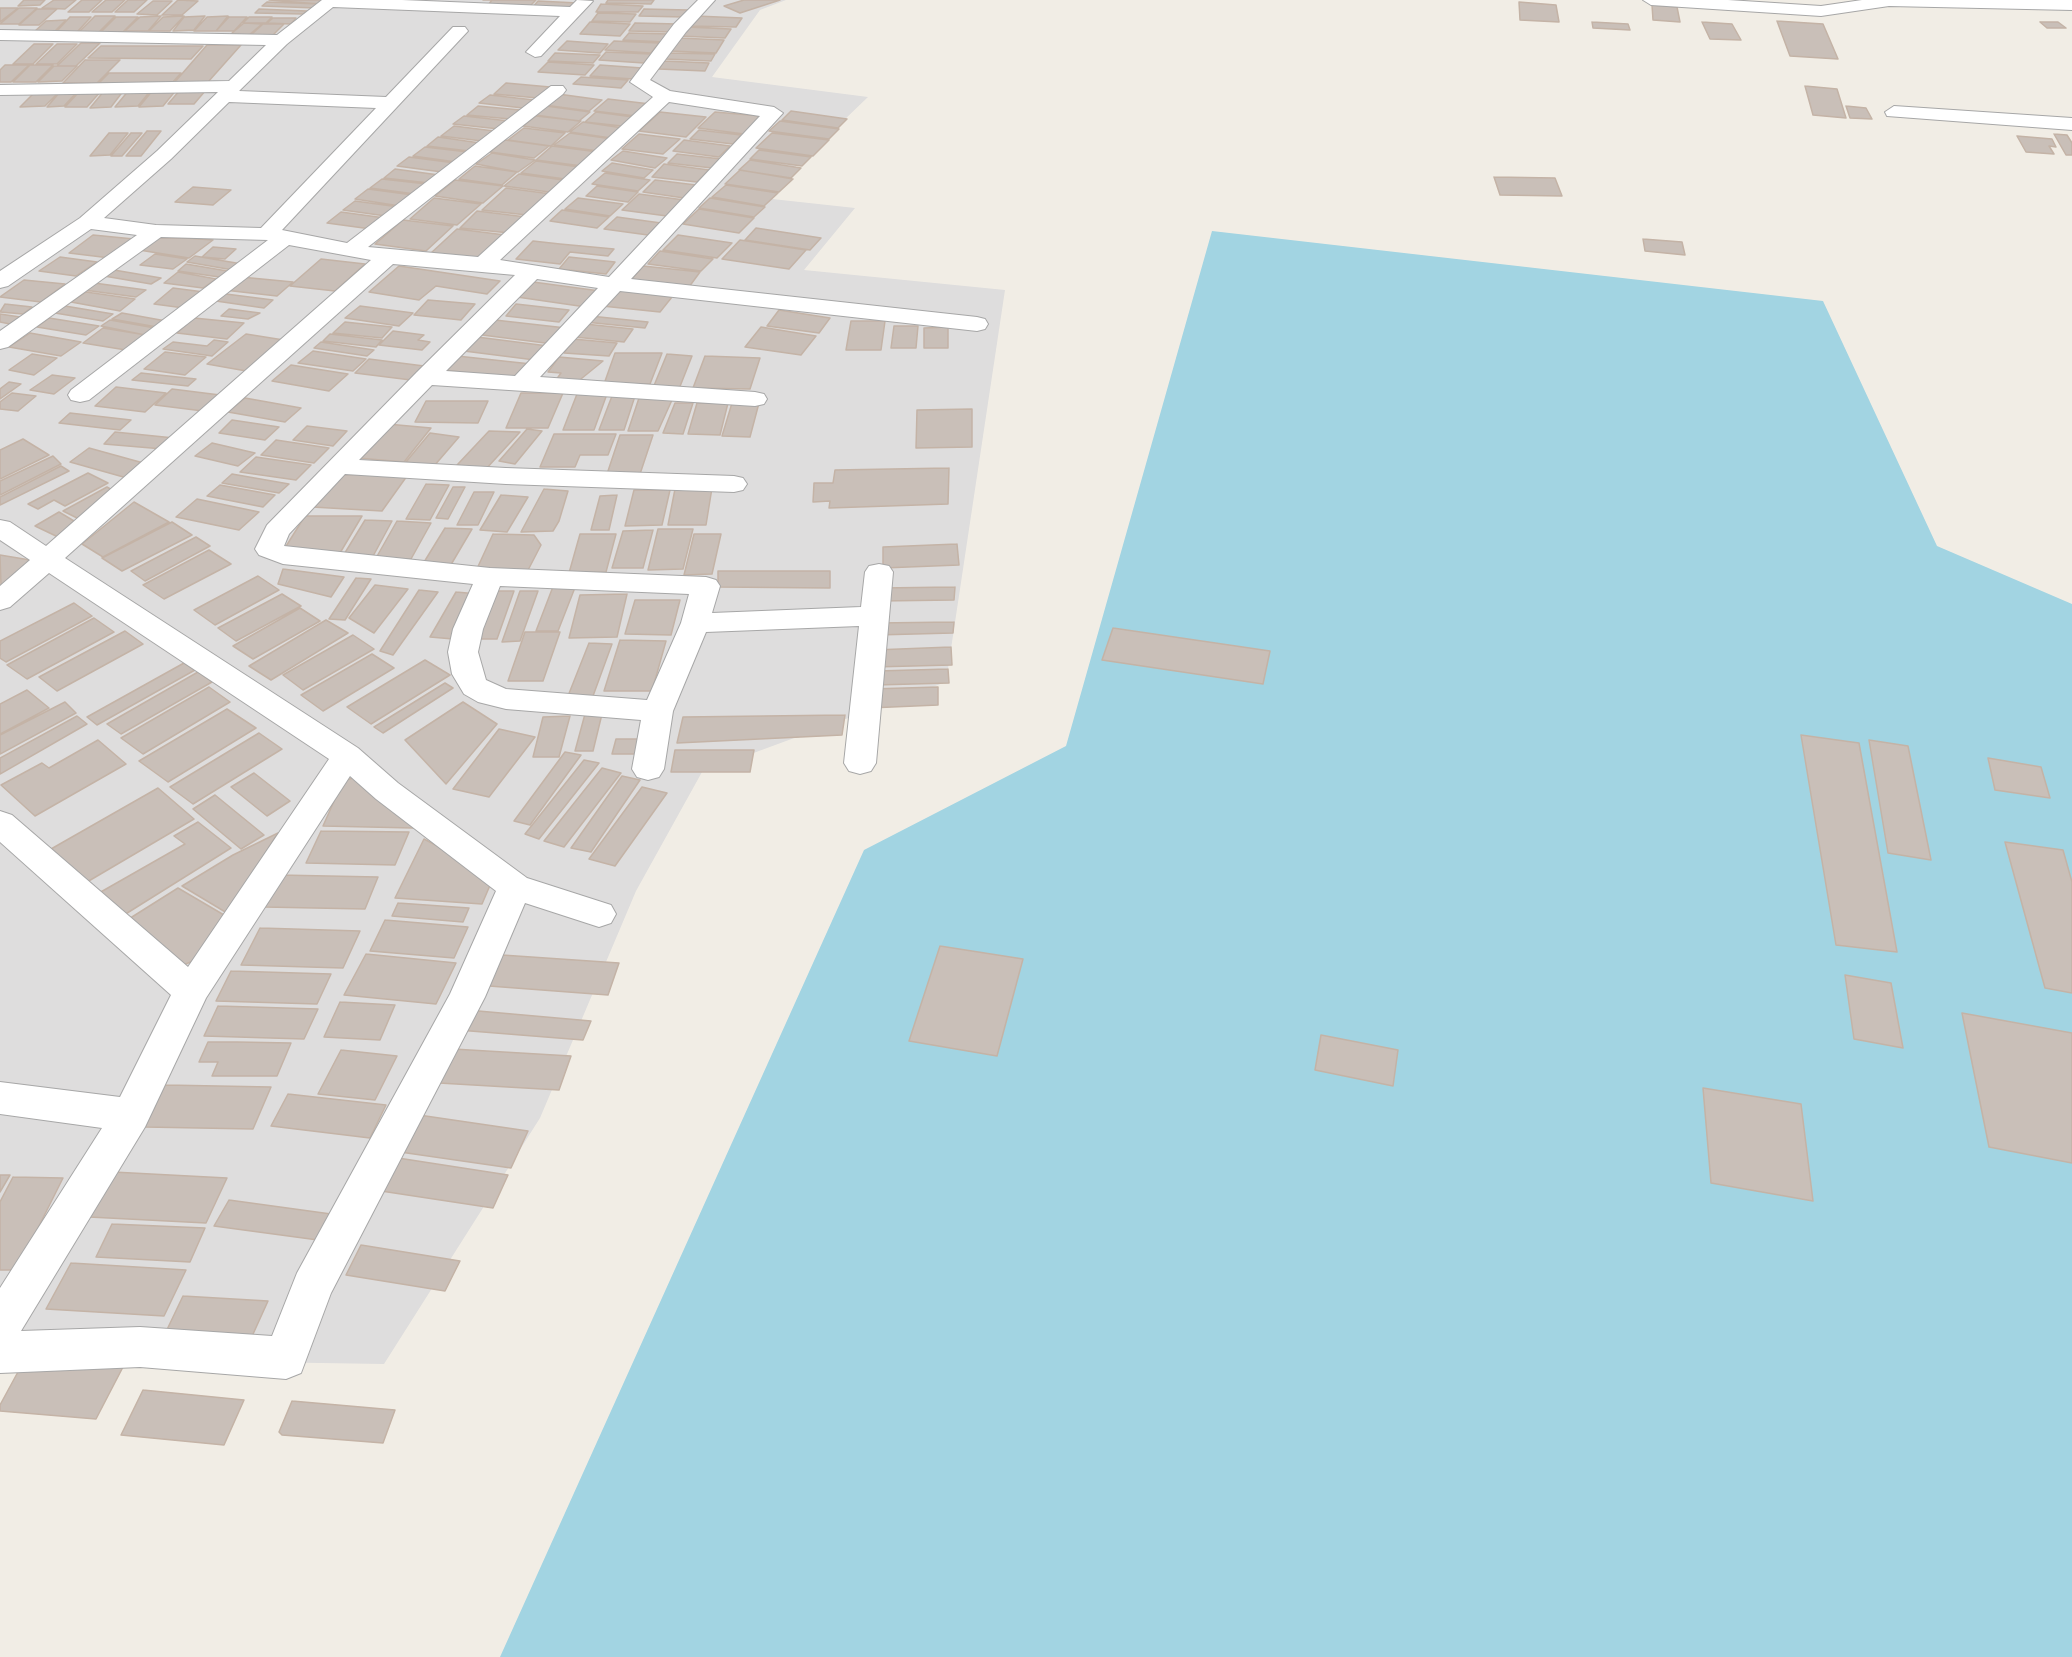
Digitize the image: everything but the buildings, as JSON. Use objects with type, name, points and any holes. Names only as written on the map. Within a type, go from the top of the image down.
[{"type":"street","points":[[520,384],[774,113],[666,96],[639,82],[680,28],[707,0]]},
{"type":"street","points":[[1651,0],[1821,11],[1889,1],[2072,5]]},
{"type":"street","points":[[3,275],[87,222],[164,155],[281,40],[330,1],[581,6]]},
{"type":"street","points":[[535,52],[581,6]]},
{"type":"street","points":[[80,395],[275,236],[391,102],[459,31]]},
{"type":"street","points":[[0,35],[281,40]]},
{"type":"street","points":[[0,90],[228,91],[391,102]]},
{"type":"street","points":[[351,250],[557,90]]},
{"type":"street","points":[[483,264],[666,96]]},
{"type":"street","points":[[1894,112],[2072,123]]},
{"type":"street","points":[[87,222],[156,231],[275,236],[388,257],[483,264],[613,284],[977,324]]},
{"type":"street","points":[[0,342],[156,231]]},
{"type":"street","points":[[0,601],[388,257]]},
{"type":"street","points":[[533,270],[338,466],[277,531],[269,544],[273,554],[490,577],[706,586],[695,623],[658,711],[648,769]]},
{"type":"street","points":[[425,377],[755,399]]},
{"type":"street","points":[[338,466],[506,476],[734,484]]},
{"type":"street","points":[[0,528],[347,756],[387,791],[514,887],[598,914]]},
{"type":"street","points":[[860,763],[879,572]]},
{"type":"street","points":[[490,577],[468,629],[463,652],[467,675],[475,687],[489,695],[506,699],[658,711]]},
{"type":"street","points":[[695,623],[874,616]]},
{"type":"street","points":[[0,1326],[131,1115],[191,991],[347,756]]},
{"type":"street","points":[[0,824],[191,991]]},
{"type":"street","points":[[0,1352],[140,1347],[286,1358],[312,1287],[467,997],[514,887]]},
{"type":"street","points":[[0,1098],[131,1115]]},
{"type":"shaded area","points":[[0,0],[786,0],[760,10],[712,77],[868,97],[763,198],[855,208],[804,270],[1005,290],[946,682],[702,772],[636,891],[540,1118],[384,1364],[0,1358]]},
{"type":"water","points":[[1212,231],[1823,301],[1937,546],[2072,604],[2072,1657],[500,1657],[864,850],[1066,746]]}]
